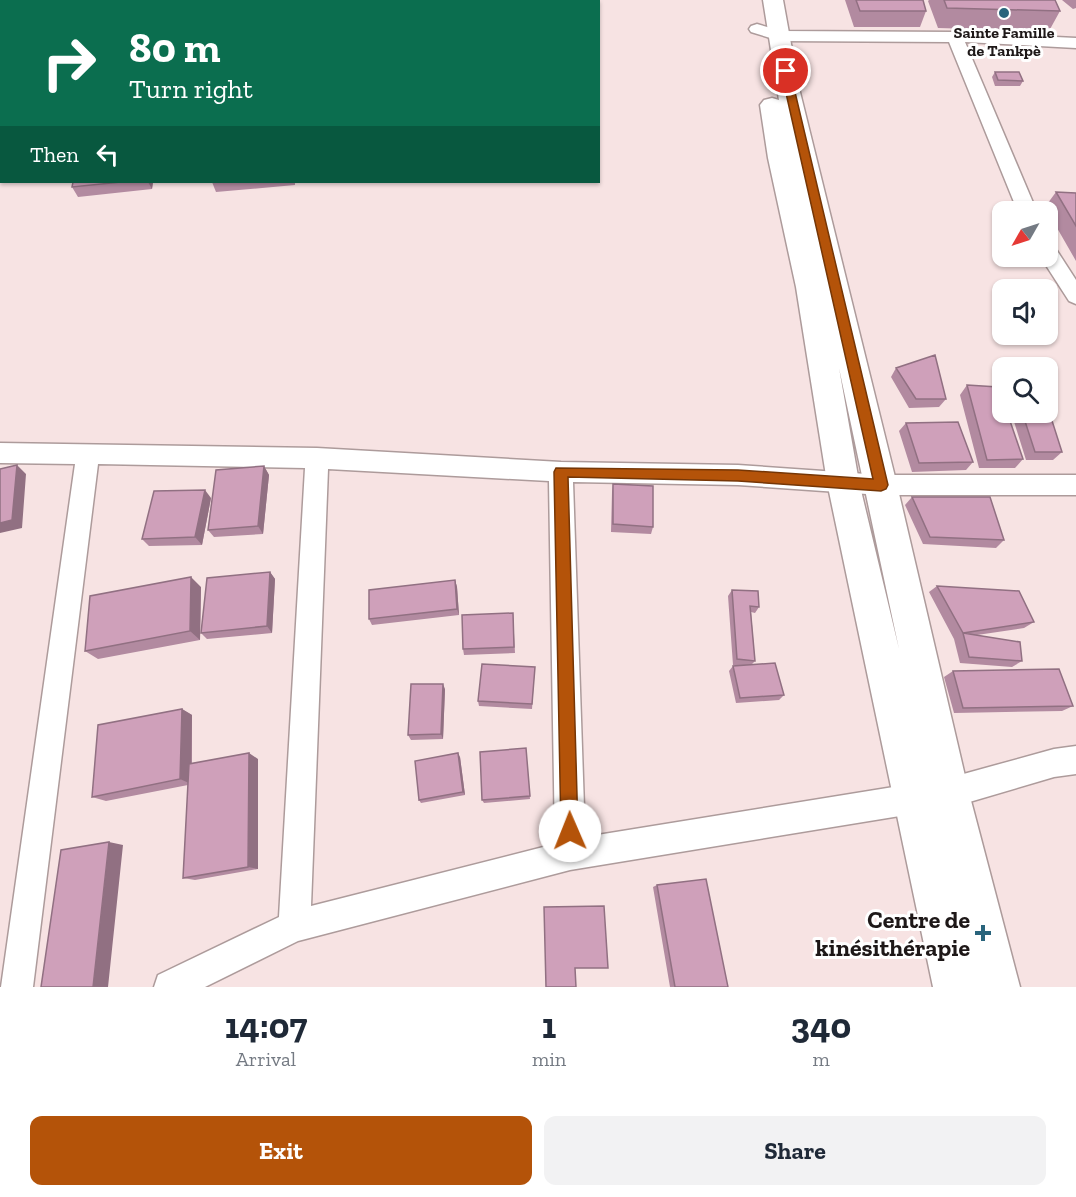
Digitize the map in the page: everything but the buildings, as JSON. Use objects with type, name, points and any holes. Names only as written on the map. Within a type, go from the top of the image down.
[{"type":"main road","points":[[773,0],[763,22],[780,158],[810,287],[843,482],[956,987]]},
{"type":"main road","points":[[763,22],[788,88],[881,485],[949,793],[998,987]]},
{"type":"street","points":[[763,22],[955,37],[1076,43]]},
{"type":"street","points":[[955,37],[1023,201]]},
{"type":"street","points":[[1057,267],[1076,296]]},
{"type":"street","points":[[0,453],[317,458],[561,472],[738,475],[881,485],[1076,485]]},
{"type":"street","points":[[17,987],[88,454]]},
{"type":"street","points":[[294,926],[317,458]]},
{"type":"street","points":[[561,472],[570,855]]},
{"type":"street","points":[[170,987],[294,926],[570,855],[949,793],[1054,763],[1076,760]]},
{"type":"place","name":"Sainte Famille de Tankpè","points":[[1004,13]]},
{"type":"place","name":"Centre de kinésithérapie","points":[[983,933]]},
{"type":"route","points":[[570,831],[561,472],[738,475],[881,485],[788,88],[786,71]]}]
